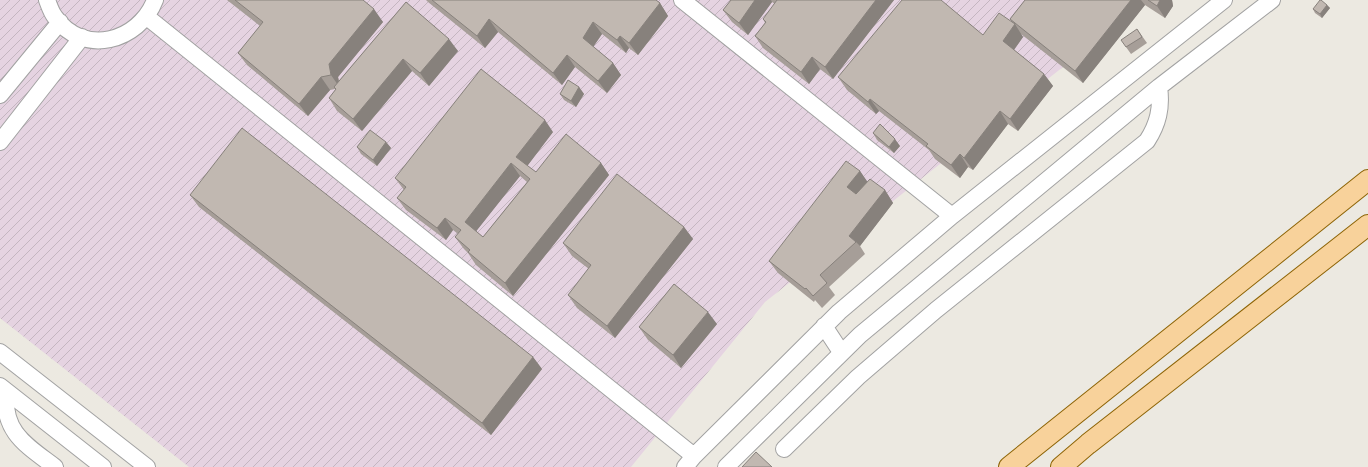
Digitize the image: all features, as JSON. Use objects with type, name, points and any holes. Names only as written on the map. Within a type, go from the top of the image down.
[{"type":"main road","points":[[1008,467],[1368,180]]},
{"type":"main road","points":[[1061,467],[1088,444],[1368,225]]},
{"type":"street","points":[[47,0],[54,16],[60,22],[76,35],[91,40],[107,40],[122,36],[136,28],[147,17],[155,0]]},
{"type":"street","points":[[682,0],[952,216]]},
{"type":"street","points":[[147,17],[689,461],[824,326],[952,216],[1224,0]]},
{"type":"street","points":[[726,467],[841,352],[1159,87],[1254,5],[1272,0]]},
{"type":"street","points":[[0,95],[60,22]]},
{"type":"street","points":[[0,142],[82,37]]},
{"type":"street","points":[[784,449],[858,378],[936,310],[1147,141],[1159,116],[1161,102],[1159,87]]},
{"type":"street","points":[[824,326],[841,352]]},
{"type":"street","points":[[0,352],[141,465]]},
{"type":"street","points":[[3,389],[7,416],[13,431],[18,438],[55,467]]},
{"type":"street","points":[[3,389],[103,467]]},
{"type":"shaded area","points":[[0,0],[1148,0],[765,302],[631,467],[189,467],[0,318]]},
{"type":"building","points":[[235,0],[363,0],[374,9],[329,64],[331,75],[321,77],[299,104],[238,53],[263,22]]},
{"type":"building","points":[[432,0],[656,0],[660,3],[629,43],[620,36],[617,40],[593,22],[583,38],[613,63],[598,81],[567,55],[553,73],[489,19],[477,36]]},
{"type":"building","points":[[731,0],[755,0],[739,23],[723,10]]},
{"type":"building","points":[[777,0],[876,0],[825,67],[812,57],[801,72],[755,36],[766,22],[763,19]]},
{"type":"building","points":[[902,0],[941,0],[983,35],[999,13],[1015,24],[1003,41],[1044,74],[1010,119],[1000,111],[964,158],[960,154],[951,165],[926,146],[928,144],[870,99],[868,102],[838,77]]},
{"type":"building","points":[[1025,0],[1131,0],[1075,71],[1010,19]]},
{"type":"building","points":[[1148,0],[1160,0],[1157,6]]},
{"type":"building","points":[[1320,0],[1327,5],[1320,14],[1313,9]]},
{"type":"building","points":[[406,2],[449,39],[420,73],[403,59],[353,119],[329,98],[336,89],[334,87]]},
{"type":"building","points":[[1137,29],[1142,37],[1126,47],[1121,40]]},
{"type":"building","points":[[481,69],[545,120],[516,157],[536,172],[566,134],[601,163],[505,283],[468,252],[470,250],[455,237],[461,230],[445,218],[437,228],[397,198],[406,187],[395,178]],"holes":[[[511,163],[530,179],[483,237],[465,222]]]},
{"type":"building","points":[[568,80],[579,87],[571,101],[560,94]]},
{"type":"building","points":[[880,124],[895,139],[889,147],[873,133]]},
{"type":"building","points":[[242,128],[533,357],[482,423],[190,195]]},
{"type":"building","points":[[370,130],[386,142],[373,160],[357,147]]},
{"type":"building","points":[[846,161],[860,171],[847,187],[856,194],[870,179],[885,190],[849,236],[856,242],[820,275],[827,283],[813,296],[806,288],[805,289],[769,261]]},
{"type":"building","points":[[617,174],[684,227],[607,326],[568,295],[591,265],[563,243]]},
{"type":"building","points":[[674,284],[708,312],[673,355],[639,327]]},
{"type":"building","points":[[756,452],[772,467],[742,467]]}]
